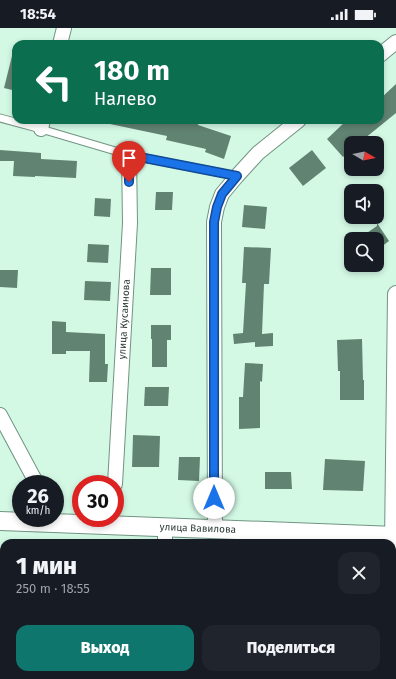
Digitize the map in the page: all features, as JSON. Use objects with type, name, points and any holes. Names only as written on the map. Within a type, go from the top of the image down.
[{"type":"street","points":[[61,40],[64,28]]},
{"type":"street","points":[[384,52],[396,42]]},
{"type":"street","points":[[215,529],[214,222],[217,207],[222,194],[258,153],[291,124]]},
{"type":"street","name":"улица Кусаинова","points":[[115,475],[130,223],[129,155]]},
{"type":"street","points":[[393,538],[396,292]]},
{"type":"street","points":[[0,415],[32,475]]},
{"type":"street","name":"улица Вавилова","points":[[0,521],[12,521]]},
{"type":"street","name":"улица Вавилова","points":[[124,525],[165,535],[215,529],[393,538]]},
{"type":"lane","points":[[0,118],[12,120]]},
{"type":"lane","points":[[42,124],[129,155],[237,176]]},
{"type":"building","points":[[12,56],[12,90],[4,88]]},
{"type":"building","points":[[396,84],[396,113],[384,123],[384,95]]},
{"type":"building","points":[[110,124],[198,124],[231,136],[224,159],[205,152],[206,149],[166,140],[167,136]]},
{"type":"building","points":[[343,124],[382,124],[368,136],[344,136],[343,157],[327,139]]},
{"type":"building","points":[[0,150],[41,153],[41,159],[77,161],[76,178],[13,176],[14,161],[0,161]]},
{"type":"building","points":[[312,150],[326,168],[303,186],[289,168]]},
{"type":"building","points":[[156,192],[173,192],[172,210],[155,210]]},
{"type":"building","points":[[95,198],[111,199],[110,217],[94,216]]},
{"type":"building","points":[[244,205],[267,207],[265,229],[242,227]]},
{"type":"building","points":[[378,224],[383,232],[368,232]]},
{"type":"building","points":[[384,234],[389,241],[384,245]]},
{"type":"building","points":[[88,244],[109,245],[108,263],[87,262]]},
{"type":"building","points":[[244,247],[271,248],[269,284],[264,284],[262,334],[273,333],[273,346],[255,347],[255,342],[234,344],[233,334],[243,333],[246,283],[242,283]]},
{"type":"building","points":[[151,268],[171,268],[171,295],[150,295]]},
{"type":"building","points":[[0,270],[18,270],[17,288],[0,287]]},
{"type":"building","points":[[85,281],[111,282],[110,301],[84,300]]},
{"type":"building","points":[[52,321],[66,322],[66,332],[105,334],[105,364],[108,364],[107,382],[89,382],[90,351],[66,351],[66,354],[52,354]]},
{"type":"building","points":[[151,325],[171,325],[171,340],[167,340],[167,367],[152,367]]},
{"type":"building","points":[[362,339],[364,400],[340,400],[340,371],[338,371],[337,340]]},
{"type":"building","points":[[245,363],[263,364],[262,382],[260,381],[260,428],[239,429],[239,397],[243,397]]},
{"type":"building","points":[[145,387],[169,387],[168,406],[144,406]]},
{"type":"building","points":[[133,435],[160,436],[159,467],[132,467]]},
{"type":"building","points":[[179,457],[200,457],[199,481],[178,480]]},
{"type":"building","points":[[325,459],[365,461],[363,491],[323,490]]},
{"type":"building","points":[[265,472],[291,472],[292,489],[265,489]]},
{"type":"route","points":[[129,182],[129,155],[237,176],[222,194],[217,207],[214,222],[214,498]]}]
